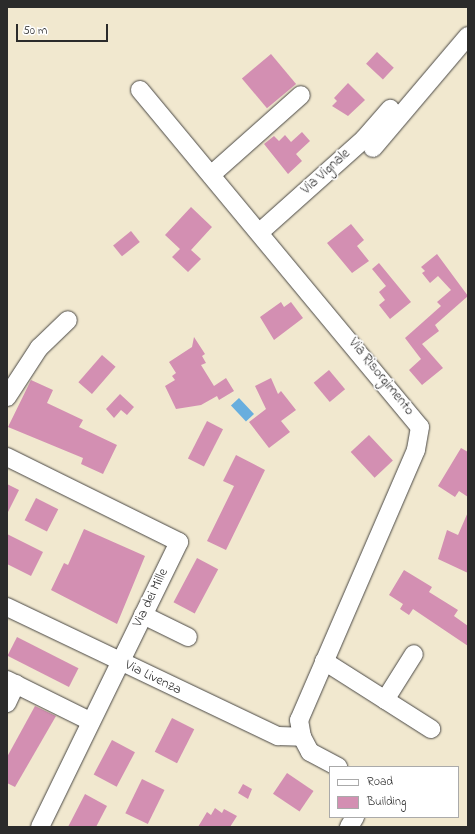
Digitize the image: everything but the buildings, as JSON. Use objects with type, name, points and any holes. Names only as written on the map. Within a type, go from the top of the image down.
[{"type":"street","points":[[373,148],[468,36]]},
{"type":"street","name":"Via Risorgimento","points":[[140,90],[260,232],[420,427],[416,450],[299,720],[302,737],[310,752],[336,766]]},
{"type":"street","points":[[211,174],[301,94]]},
{"type":"street","name":"Via Vignale","points":[[260,232],[364,139],[390,109]]},
{"type":"street","points":[[7,397],[39,348],[68,320]]},
{"type":"street","name":"Via dei Mille","points":[[7,457],[179,542],[119,662],[40,827]]},
{"type":"street","name":"Via Livenza","points":[[7,607],[119,662],[278,736],[302,737]]},
{"type":"street","points":[[143,615],[188,637]]},
{"type":"street","points":[[385,700],[414,654]]},
{"type":"street","points":[[324,661],[431,729]]},
{"type":"street","points":[[7,703],[12,682],[90,722]]},
{"type":"street","points":[[349,827],[354,818]]},
{"type":"water","points":[[239,398],[254,414],[246,422],[231,406]]}]
